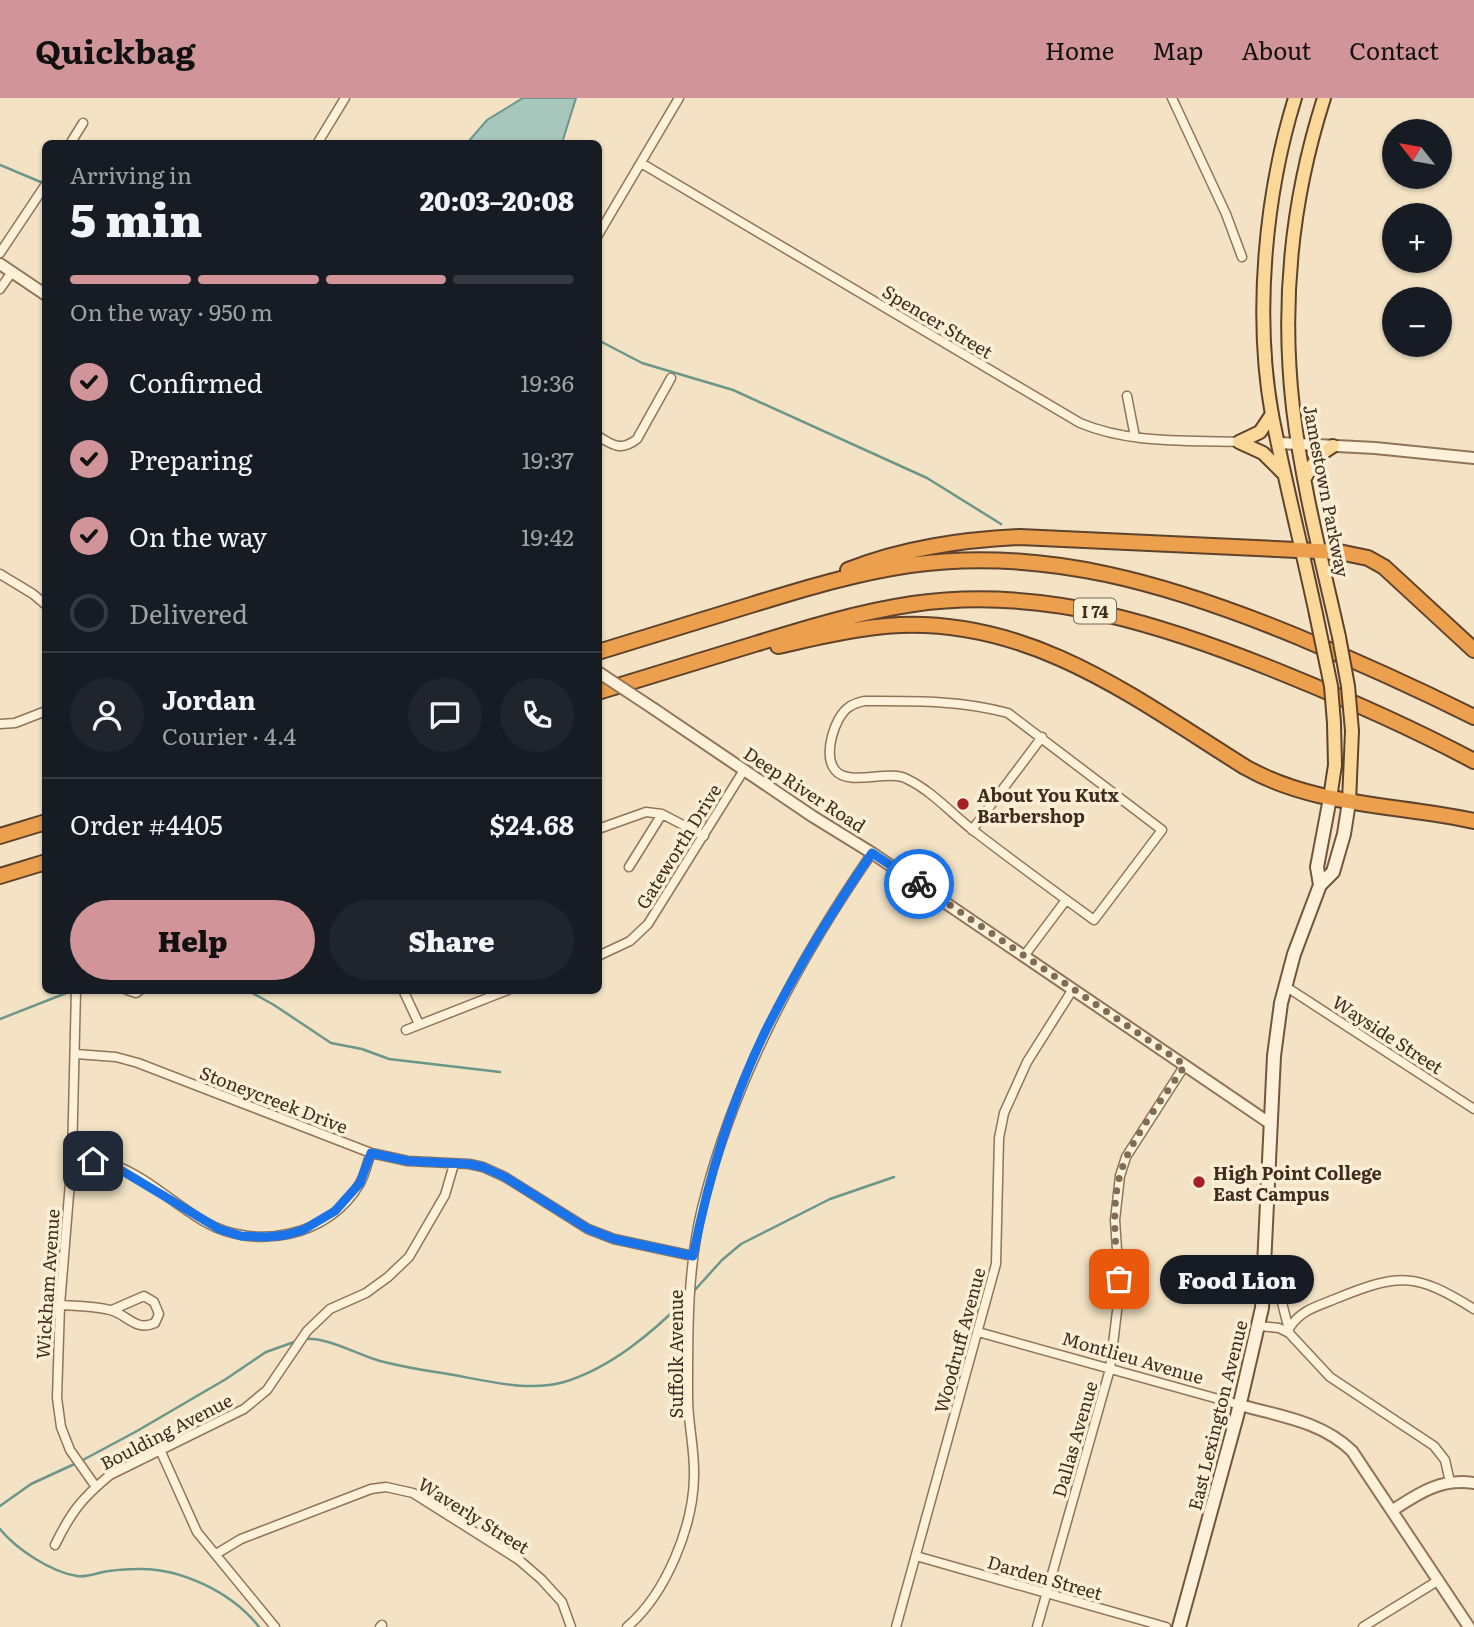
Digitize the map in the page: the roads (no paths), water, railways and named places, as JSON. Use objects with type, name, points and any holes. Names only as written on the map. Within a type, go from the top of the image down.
[{"type":"highway","points":[[791,593],[887,555],[982,539],[1060,538],[1301,549],[1359,555],[1376,562],[1405,584],[1474,650]]},
{"type":"highway","name":"I 74","points":[[602,651],[791,593],[880,570],[971,560],[1032,562],[1092,570],[1151,584],[1248,617],[1363,665],[1474,718]]},
{"type":"highway","name":"I 74","points":[[602,691],[830,622],[915,604],[972,599],[1056,604],[1140,622],[1224,650],[1348,701],[1474,761]]},
{"type":"highway","points":[[695,663],[876,627],[935,626],[991,634],[1036,647],[1079,666],[1259,776],[1287,787],[1331,799],[1405,808],[1474,821]]},
{"type":"highway","points":[[0,836],[42,823]]},
{"type":"highway","points":[[0,876],[42,863]]},
{"type":"main road","name":"Jamestown Parkway","points":[[1295,98],[1278,169],[1266,258],[1266,352],[1272,414],[1331,686],[1335,765],[1317,867],[1320,885]]},
{"type":"main road","name":"Jamestown Parkway","points":[[1272,1124],[1276,1034],[1285,986],[1320,885],[1333,872],[1344,834],[1349,802],[1352,731],[1348,686],[1304,478],[1288,351],[1289,281],[1298,202],[1324,98]]},
{"type":"main road","points":[[1239,442],[1260,432],[1272,414]]},
{"type":"main road","points":[[1239,442],[1263,453],[1284,474]]},
{"type":"main road","points":[[1304,478],[1318,456],[1333,446]]},
{"type":"main road","name":"East Lexington Avenue","points":[[1179,1627],[1259,1326],[1266,1270],[1272,1124]]},
{"type":"street","points":[[319,140],[345,98]]},
{"type":"street","points":[[602,228],[679,98]]},
{"type":"street","points":[[1172,98],[1226,214],[1242,257]]},
{"type":"street","points":[[72,140],[83,123]]},
{"type":"street","name":"Spencer Street","points":[[642,163],[1068,416],[1105,432],[1135,437],[1239,442]]},
{"type":"street","points":[[0,253],[42,190]]},
{"type":"street","points":[[0,264],[42,292]]},
{"type":"street","points":[[0,289],[12,272]]},
{"type":"street","points":[[602,438],[619,447],[628,446],[637,439],[670,378]]},
{"type":"street","points":[[1127,396],[1135,437]]},
{"type":"street","points":[[1279,443],[1474,458]]},
{"type":"street","points":[[0,575],[42,602]]},
{"type":"street","name":"Deep River Road","points":[[602,675],[872,853],[1272,1124]]},
{"type":"street","points":[[864,701],[950,702],[985,706],[1008,713],[1162,830],[1094,920],[972,830],[904,777],[853,777],[843,776],[835,771],[830,750],[835,728],[849,707],[864,701]]},
{"type":"street","points":[[0,724],[15,723],[42,713]]},
{"type":"street","points":[[972,830],[1042,737]]},
{"type":"street","name":"Gateworth Drive","points":[[602,954],[630,941],[648,924],[744,770]]},
{"type":"street","points":[[602,828],[646,812],[662,814],[704,836]]},
{"type":"street","points":[[629,867],[662,814]]},
{"type":"street","name":"Suffolk Avenue","points":[[627,1627],[659,1587],[688,1526],[695,1475],[688,1402],[693,1256],[702,1208],[720,1147],[764,1034],[786,990],[872,853]]},
{"type":"street","points":[[1024,956],[1066,900]]},
{"type":"street","name":"Wayside Street","points":[[1285,986],[1474,1109]]},
{"type":"street","name":"Woodruff Avenue","points":[[896,1627],[996,1264],[999,1138],[1004,1112],[1027,1062],[1073,989]]},
{"type":"street","name":"Wickham Avenue","points":[[76,994],[72,1157],[60,1305],[57,1385],[61,1427],[70,1450],[96,1487]]},
{"type":"street","points":[[405,994],[419,1024]]},
{"type":"street","points":[[405,1030],[498,994]]},
{"type":"street","name":"Stoneycreek Drive","points":[[76,1054],[116,1057],[138,1063],[371,1153],[408,1161],[483,1167],[505,1177],[588,1229],[614,1239],[693,1256]]},
{"type":"street","name":"Dallas Avenue","points":[[1037,1627],[1110,1370],[1118,1303],[1115,1220],[1120,1176],[1126,1157],[1185,1065]]},
{"type":"street","points":[[72,1157],[114,1166],[219,1229],[241,1236],[266,1237],[303,1230],[335,1211],[360,1183],[371,1153]]},
{"type":"street","name":"Boulding Avenue","points":[[55,1545],[71,1512],[110,1475],[244,1409],[267,1390],[306,1331],[330,1309],[366,1293],[409,1257],[445,1195],[454,1164]]},
{"type":"street","points":[[1266,1270],[1283,1303],[1289,1330],[1330,1377],[1438,1450],[1445,1460],[1450,1482]]},
{"type":"street","points":[[1289,1330],[1303,1312],[1372,1284],[1404,1279],[1435,1286],[1474,1309]]},
{"type":"street","points":[[60,1305],[112,1310],[144,1297],[154,1302],[159,1314],[155,1323],[146,1327],[135,1325],[112,1310]]},
{"type":"street","points":[[1283,1303],[1303,1312]]},
{"type":"street","points":[[1259,1326],[1289,1330]]},
{"type":"street","name":"Montlieu Avenue","points":[[978,1332],[1314,1426],[1336,1436],[1359,1459],[1469,1627]]},
{"type":"street","points":[[161,1452],[197,1532],[275,1627]]},
{"type":"street","points":[[1393,1510],[1425,1490],[1450,1482],[1474,1483]]},
{"type":"street","name":"Waverly Street","points":[[216,1554],[241,1539],[370,1489],[404,1490],[422,1498],[519,1560],[562,1602],[571,1627]]},
{"type":"street","name":"Darden Street","points":[[916,1556],[1166,1627]]},
{"type":"street","points":[[1363,1627],[1438,1580]]},
{"type":"water","points":[[523,98],[576,98],[563,140],[470,140],[487,120]]},
{"type":"waterway","points":[[0,165],[42,183]]},
{"type":"waterway","points":[[602,342],[642,363],[733,390],[927,478],[1001,524]]},
{"type":"waterway","points":[[0,1019],[64,994]]},
{"type":"waterway","points":[[254,994],[331,1043],[362,1049],[389,1059],[500,1072]]},
{"type":"waterway","points":[[694,1291],[722,1260],[741,1244],[830,1199],[894,1177]]},
{"type":"waterway","points":[[303,1339],[322,1341],[380,1361],[411,1368],[519,1386],[550,1385],[581,1376],[615,1358],[646,1336],[687,1298]]},
{"type":"waterway","points":[[0,1506],[31,1484],[137,1431],[226,1379],[266,1352],[297,1341]]},
{"type":"waterway","points":[[0,1529],[35,1558],[67,1574],[89,1576],[119,1570],[153,1569],[187,1577],[220,1593],[248,1614],[259,1627]]},
{"type":"place","name":"About You Kutx Barbershop","points":[[963,804]]},
{"type":"place","name":"High Point College East Campus","points":[[1199,1182]]},
{"type":"place","name":"Food Lion","points":[[1119,1279]]}]
